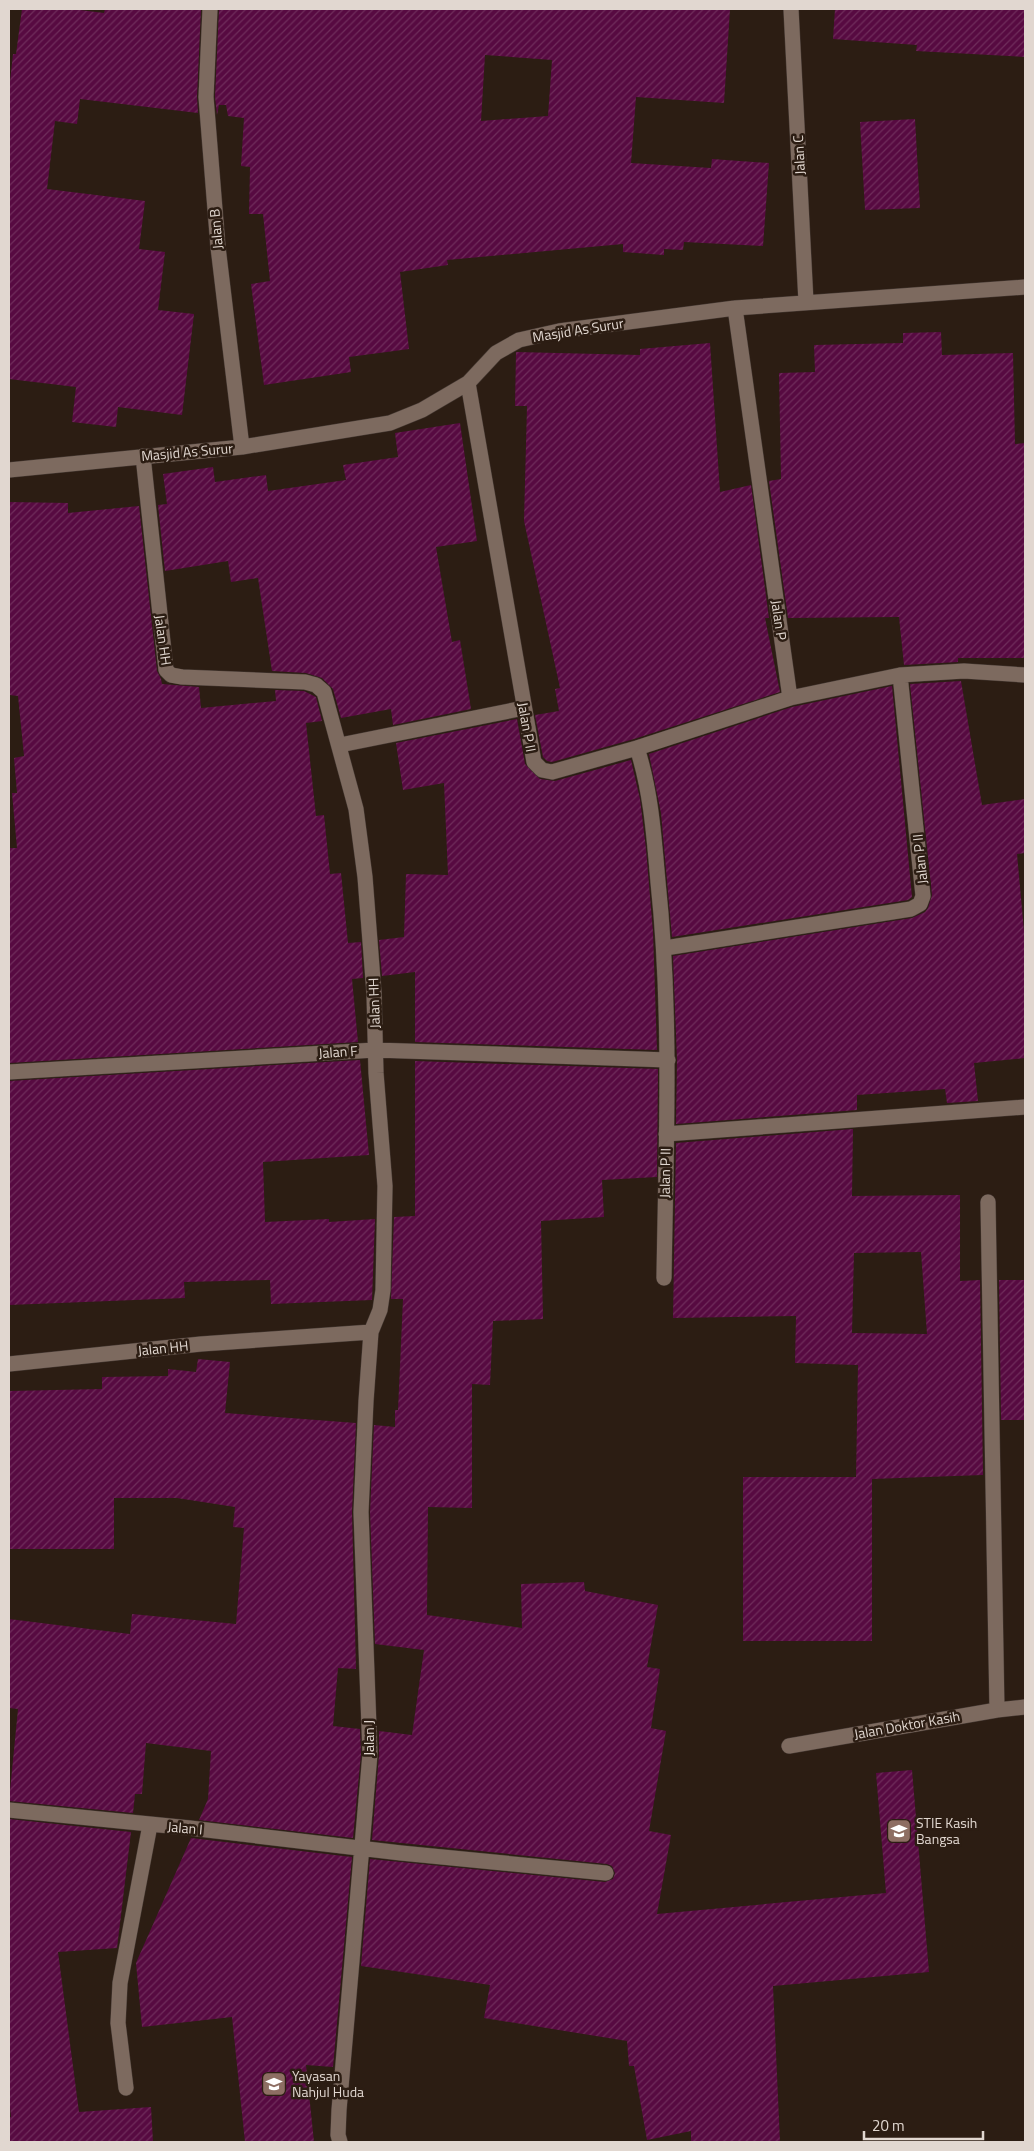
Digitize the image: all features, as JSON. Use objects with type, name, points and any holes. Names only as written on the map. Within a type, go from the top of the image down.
[{"type":"street","name":"Jalan B","points":[[210,9],[207,106],[218,247],[242,447]]},
{"type":"street","name":"Jalan C","points":[[790,9],[806,302]]},
{"type":"street","name":"Masjid As Surur","points":[[9,470],[242,447],[390,423],[422,410],[468,383],[496,353],[519,340],[559,331],[735,308],[1025,287]]},
{"type":"street","name":"Jalan P","points":[[735,308],[790,698]]},
{"type":"street","name":"Jalan P II","points":[[468,383],[534,762],[542,770],[552,772],[637,748],[645,774],[652,814],[665,948],[668,1060],[664,1278]]},
{"type":"street","name":"Jalan HH","points":[[9,1364],[201,1344],[371,1332],[380,1310],[384,1266],[385,1186],[375,1050],[374,993],[356,809],[340,745],[324,692],[316,685],[305,682],[182,677],[170,675],[166,670],[143,456]]},
{"type":"street","points":[[637,748],[790,698],[900,675],[964,671],[1025,674]]},
{"type":"street","name":"Jalan P II","points":[[665,948],[911,909],[920,904],[924,896],[900,675]]},
{"type":"street","points":[[340,745],[524,708]]},
{"type":"street","name":"Jalan F","points":[[9,1072],[375,1050],[668,1060]]},
{"type":"street","points":[[666,1134],[1025,1106]]},
{"type":"street","points":[[988,1202],[997,1710]]},
{"type":"street","name":"Jalan J","points":[[340,2142],[338,2135],[339,2110],[360,1847],[370,1754],[361,1512],[371,1332]]},
{"type":"street","name":"Jalan Doktor Kasih","points":[[789,1746],[997,1710],[1025,1707]]},
{"type":"street","name":"Jalan I","points":[[9,1810],[401,1853],[606,1873]]},
{"type":"street","points":[[126,2088],[118,2023],[120,1984],[150,1825]]},
{"type":"building","points":[[22,9],[72,9],[104,13],[105,9],[201,9],[198,113],[80,99],[77,124],[55,121],[47,189],[145,201],[139,249],[165,252],[158,310],[194,314],[182,415],[118,407],[116,427],[72,422],[76,387],[9,379],[9,91],[13,54],[16,54]]},
{"type":"building","points":[[219,9],[730,9],[724,103],[636,97],[631,163],[711,168],[712,159],[769,163],[763,246],[684,242],[683,250],[664,249],[664,255],[623,252],[623,244],[447,260],[448,265],[400,272],[409,349],[349,357],[351,372],[264,385],[251,284],[270,281],[263,214],[249,214],[250,167],[241,166],[244,118],[228,116],[226,105],[219,105],[217,115],[215,97]],"holes":[[[485,55],[552,60],[548,116],[481,121]]]},
{"type":"building","points":[[835,9],[1025,9],[1025,57],[916,51],[917,45],[833,39]]},
{"type":"building","points":[[915,119],[920,208],[865,210],[860,122]]},
{"type":"building","points":[[941,332],[942,355],[1013,353],[1015,444],[1025,443],[1025,658],[958,658],[958,662],[904,665],[899,617],[788,618],[769,481],[781,479],[779,373],[815,372],[814,345],[903,343],[903,333]]},
{"type":"building","points":[[710,343],[720,492],[751,485],[769,618],[765,618],[780,692],[634,739],[552,762],[547,761],[543,757],[535,715],[559,711],[555,689],[560,688],[524,521],[527,406],[515,406],[516,352],[640,355],[640,349]]},
{"type":"building","points":[[460,423],[477,541],[436,547],[452,642],[460,640],[471,709],[393,725],[391,709],[341,718],[333,689],[322,678],[306,673],[272,671],[258,578],[231,582],[228,561],[165,571],[158,505],[167,504],[163,474],[213,467],[215,482],[266,475],[268,491],[346,480],[343,465],[398,457],[395,433]]},
{"type":"building","points":[[9,502],[68,503],[68,513],[139,506],[157,671],[162,684],[199,687],[201,708],[276,701],[275,690],[304,691],[316,697],[322,721],[306,723],[316,816],[324,815],[330,874],[341,873],[348,943],[361,942],[363,978],[352,979],[358,1042],[9,1063],[9,848],[17,848],[12,793],[17,793],[14,758],[24,756],[18,696],[9,695]]},
{"type":"building","points":[[961,681],[982,805],[1025,799],[1025,853],[1017,854],[1025,942],[1025,1058],[974,1063],[978,1101],[947,1103],[945,1089],[857,1095],[857,1110],[676,1124],[677,1060],[673,956],[912,918],[925,912],[928,908],[932,895],[910,684]]},
{"type":"building","points":[[892,686],[912,897],[908,900],[672,937],[661,813],[649,754],[792,707]]},
{"type":"building","points":[[517,719],[525,764],[540,779],[555,781],[631,760],[640,799],[646,849],[653,932],[657,1050],[415,1042],[415,972],[382,976],[379,940],[404,937],[406,874],[448,875],[444,783],[403,790],[396,743]]},
{"type":"building","points":[[360,1060],[369,1155],[263,1162],[265,1222],[329,1219],[329,1222],[375,1219],[372,1300],[271,1304],[270,1280],[184,1282],[185,1298],[9,1305],[9,1081]]},
{"type":"building","points":[[415,1061],[658,1069],[657,1177],[602,1180],[604,1217],[541,1221],[543,1319],[493,1321],[490,1385],[472,1384],[472,1508],[428,1507],[427,1615],[522,1628],[521,1584],[584,1582],[585,1591],[658,1605],[647,1667],[660,1669],[651,1728],[666,1731],[649,1831],[671,1835],[657,1914],[886,1893],[876,1773],[912,1770],[929,1972],[773,1986],[780,2142],[691,2142],[691,2131],[647,2140],[634,2066],[629,2066],[627,2041],[484,2018],[490,1985],[361,1966],[370,1859],[605,1882],[613,1879],[615,1873],[612,1866],[607,1864],[372,1840],[379,1755],[379,1731],[412,1735],[424,1650],[375,1644],[370,1512],[374,1425],[395,1427],[395,1410],[398,1410],[403,1299],[391,1299],[394,1217],[415,1216]]},
{"type":"building","points":[[853,1129],[852,1196],[960,1195],[960,1281],[980,1280],[983,1475],[872,1479],[872,1641],[743,1641],[743,1477],[856,1477],[858,1365],[795,1363],[796,1316],[673,1318],[676,1143]],"holes":[[[921,1252],[927,1334],[852,1333],[854,1253]]]},
{"type":"building","points":[[999,1280],[1025,1280],[1025,1420],[1001,1420]]},
{"type":"building","points":[[198,1359],[230,1362],[225,1413],[356,1423],[352,1512],[356,1669],[338,1668],[333,1726],[360,1729],[361,1754],[353,1838],[199,1820],[208,1799],[211,1751],[146,1743],[142,1794],[135,1794],[133,1813],[9,1801],[18,1709],[9,1708],[9,1619],[130,1634],[132,1614],[236,1624],[244,1528],[233,1527],[235,1507],[177,1498],[114,1498],[114,1549],[9,1549],[9,1391],[102,1389],[102,1377],[168,1376],[168,1369],[196,1372]]},
{"type":"building","points":[[9,1819],[131,1832],[117,1948],[58,1952],[79,2112],[151,2107],[153,2142],[9,2142],[9,2117],[11,2117],[9,2098]]},
{"type":"building","points":[[191,1838],[352,1857],[333,2067],[306,2065],[314,2142],[245,2142],[232,2017],[142,2027],[136,1963]]},
{"type":"place","name":"STIE Kasih Bangsa","points":[[899,1831]]},
{"type":"place","name":"Yayasan Nahjul Huda","points":[[274,2084]]}]
